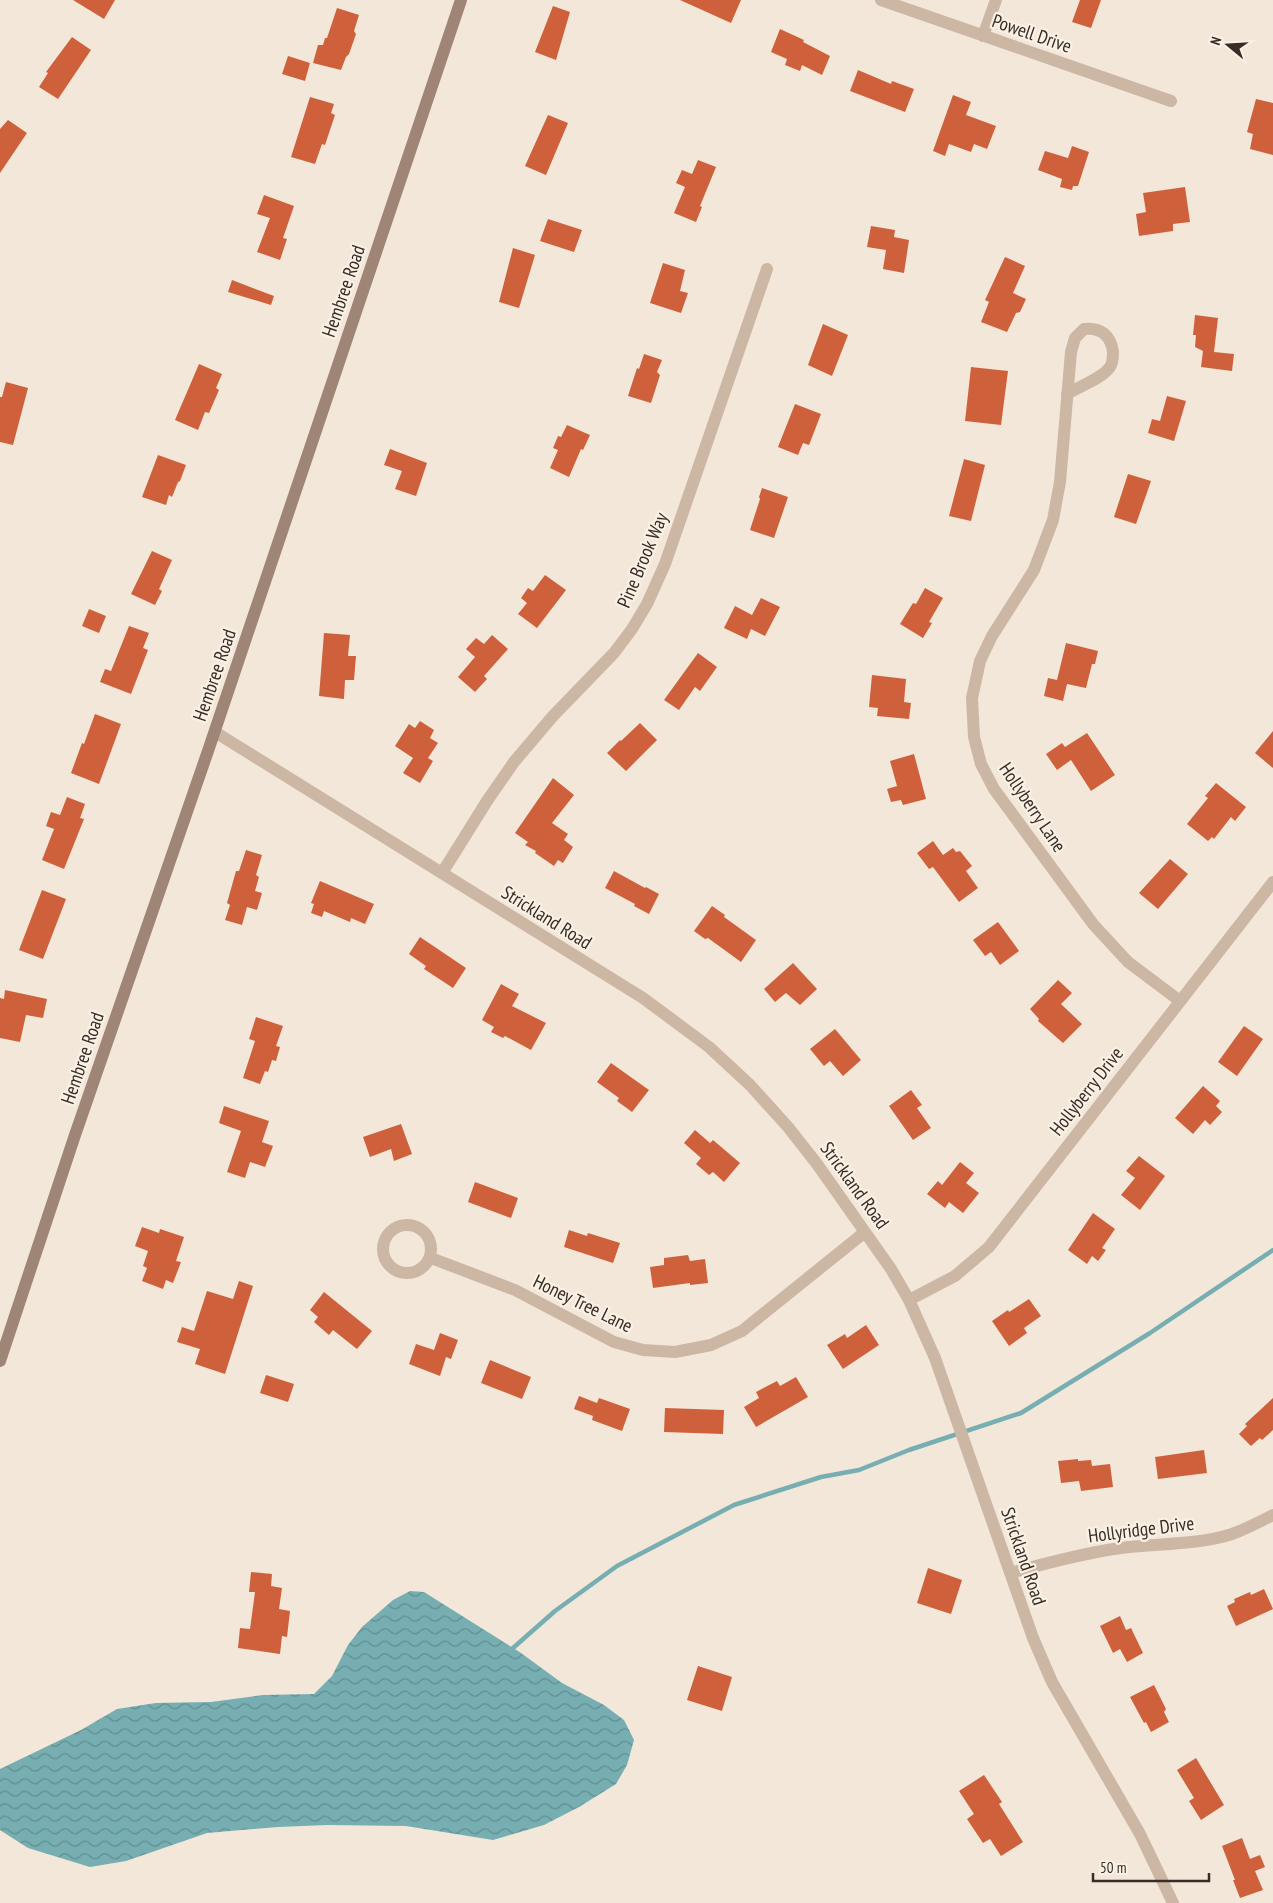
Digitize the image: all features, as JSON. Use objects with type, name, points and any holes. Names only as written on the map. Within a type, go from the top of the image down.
[{"type":"street","name":"Hembree Road","points":[[0,1361],[461,0]]},
{"type":"street","name":"Powell Drive","points":[[881,0],[1171,101]]},
{"type":"street","points":[[983,36],[996,0]]},
{"type":"street","name":"Pine Brook Way","points":[[442,873],[514,762],[552,716],[614,653],[632,629],[647,604],[665,564],[767,269]]},
{"type":"street","name":"Hollyberry Lane","points":[[1067,394],[1104,373],[1112,366],[1112,342],[1105,333],[1092,328],[1084,329],[1075,338],[1071,352],[1067,394],[1060,482],[1053,520],[1034,570],[992,636],[980,661],[972,698],[974,737],[982,764],[994,789],[1094,924],[1128,962],[1180,1001]]},
{"type":"street","name":"Strickland Road","points":[[214,732],[643,998],[708,1047],[750,1085],[788,1127],[818,1164],[891,1268],[909,1300],[935,1358],[1033,1638],[1052,1682],[1140,1834],[1173,1903]]},
{"type":"street","name":"Hollyberry Drive","points":[[909,1300],[955,1276],[988,1247],[1273,882]]},
{"type":"street","name":"Honey Tree Lane","points":[[430,1258],[515,1290],[614,1342],[643,1350],[674,1352],[711,1345],[742,1331],[865,1232]]},
{"type":"street","name":"Hollyridge Drive","points":[[1010,1573],[1092,1552],[1214,1538],[1250,1528],[1273,1514]]},
{"type":"water","points":[[410,1591],[424,1592],[521,1653],[562,1683],[604,1705],[624,1720],[634,1740],[627,1765],[616,1784],[579,1807],[544,1825],[493,1840],[406,1826],[327,1825],[278,1827],[207,1833],[126,1861],[90,1867],[28,1848],[0,1830],[0,1769],[81,1730],[117,1709],[156,1703],[211,1702],[263,1695],[314,1694],[332,1676],[348,1645],[362,1627],[393,1600]]},
{"type":"building","points":[[73,0],[115,0],[104,19]]},
{"type":"building","points":[[680,0],[741,0],[731,23]]},
{"type":"building","points":[[1080,0],[1101,0],[1091,28],[1072,22]]},
{"type":"building","points":[[553,6],[570,12],[556,60],[535,52]]},
{"type":"building","points":[[337,8],[359,15],[354,31],[356,34],[341,70],[313,63],[318,45],[323,45],[325,38],[327,38]]},
{"type":"building","points":[[780,29],[804,40],[803,42],[830,56],[822,75],[802,65],[800,71],[785,65],[787,59],[771,52]]},
{"type":"building","points":[[72,37],[91,50],[58,99],[39,87],[48,73],[46,72]]},
{"type":"building","points":[[288,56],[310,63],[305,81],[282,74]]},
{"type":"building","points":[[858,70],[891,84],[892,81],[914,89],[905,112],[850,91]]},
{"type":"building","points":[[953,95],[971,102],[966,115],[996,126],[987,149],[974,144],[971,152],[949,144],[945,156],[933,151]]},
{"type":"building","points":[[310,97],[334,104],[331,113],[335,115],[325,145],[322,144],[315,164],[291,157]]},
{"type":"building","points":[[1256,99],[1273,103],[1273,155],[1250,149],[1253,134],[1247,132]]},
{"type":"building","points":[[548,115],[568,123],[546,175],[525,166]]},
{"type":"building","points":[[8,120],[27,133],[0,173],[0,129]]},
{"type":"building","points":[[1072,146],[1089,152],[1078,186],[1073,186],[1072,190],[1060,187],[1062,179],[1038,170],[1045,151],[1068,158]]},
{"type":"building","points":[[698,160],[716,167],[700,206],[702,207],[696,222],[674,213],[685,187],[676,183],[682,170],[692,174]]},
{"type":"building","points":[[1185,187],[1190,222],[1173,224],[1173,231],[1139,236],[1136,214],[1146,212],[1143,193]]},
{"type":"building","points":[[264,195],[294,206],[283,238],[287,239],[280,260],[257,252],[270,218],[257,214]]},
{"type":"building","points":[[548,219],[582,230],[574,252],[540,241]]},
{"type":"building","points":[[871,226],[895,230],[894,237],[909,240],[904,273],[883,269],[886,250],[867,247]]},
{"type":"building","points":[[513,248],[535,255],[519,308],[499,302]]},
{"type":"building","points":[[1005,257],[1025,266],[1013,293],[1026,299],[1020,312],[1016,313],[1007,332],[981,322],[989,302],[985,300]]},
{"type":"building","points":[[663,263],[685,270],[680,291],[688,293],[681,313],[650,303]]},
{"type":"building","points":[[232,280],[274,296],[271,305],[228,292]]},
{"type":"building","points":[[1195,315],[1218,318],[1214,352],[1234,354],[1232,371],[1201,367],[1203,351],[1195,347],[1196,335],[1193,335]]},
{"type":"building","points":[[823,324],[848,335],[832,376],[808,365]]},
{"type":"building","points":[[644,354],[662,360],[657,372],[660,375],[651,403],[628,396],[637,368],[639,369]]},
{"type":"building","points":[[199,364],[222,374],[216,388],[219,390],[209,413],[205,412],[198,430],[175,420]]},
{"type":"building","points":[[971,367],[1008,371],[1001,425],[965,421]]},
{"type":"building","points":[[6,382],[28,388],[13,445],[0,442],[0,397],[2,397]]},
{"type":"building","points":[[1167,396],[1186,401],[1174,441],[1148,433],[1152,419],[1160,421]]},
{"type":"building","points":[[795,404],[821,414],[809,445],[803,443],[798,455],[778,447]]},
{"type":"building","points":[[567,425],[590,435],[583,450],[581,449],[569,477],[550,468],[558,450],[553,448],[558,436],[561,437]]},
{"type":"building","points":[[390,449],[427,463],[416,496],[395,489],[402,471],[384,465]]},
{"type":"building","points":[[158,455],[186,465],[172,497],[169,495],[166,505],[142,497]]},
{"type":"building","points":[[964,459],[985,465],[971,521],[949,516]]},
{"type":"building","points":[[1128,474],[1151,481],[1136,524],[1114,517]]},
{"type":"building","points":[[762,488],[788,497],[774,538],[750,530]]},
{"type":"building","points":[[152,551],[172,560],[159,589],[162,591],[155,605],[131,594]]},
{"type":"building","points":[[545,575],[566,590],[537,628],[518,614],[527,603],[521,598],[528,588],[533,591]]},
{"type":"building","points":[[925,588],[943,598],[929,622],[932,623],[923,638],[900,624],[913,603],[916,604]]},
{"type":"building","points":[[761,598],[780,607],[765,636],[751,629],[747,639],[724,628],[735,606],[752,615]]},
{"type":"building","points":[[89,609],[106,616],[99,633],[82,626]]},
{"type":"building","points":[[129,626],[149,633],[143,648],[148,650],[131,694],[100,682],[105,669],[111,671]]},
{"type":"building","points":[[324,633],[350,635],[348,656],[356,656],[354,680],[345,680],[344,699],[319,696]]},
{"type":"building","points":[[492,635],[508,649],[484,676],[487,679],[475,692],[458,677],[475,657],[466,649],[476,638],[484,644]]},
{"type":"building","points":[[1066,643],[1098,651],[1095,664],[1092,664],[1086,688],[1067,684],[1063,701],[1044,696],[1048,678],[1057,680]]},
{"type":"building","points":[[698,653],[717,667],[700,691],[695,687],[679,710],[664,700]]},
{"type":"building","points":[[872,675],[906,679],[904,702],[911,703],[909,719],[877,716],[878,708],[869,707]]},
{"type":"building","points":[[95,714],[121,724],[99,784],[71,773]]},
{"type":"building","points":[[420,721],[434,730],[430,738],[438,743],[428,758],[433,761],[420,783],[403,773],[413,758],[395,746],[409,724],[415,728]]},
{"type":"building","points":[[640,723],[657,740],[626,771],[607,753]]},
{"type":"building","points":[[1273,731],[1273,768],[1255,753]]},
{"type":"building","points":[[1087,733],[1115,775],[1091,791],[1071,760],[1057,770],[1046,754],[1062,743],[1065,747]]},
{"type":"building","points":[[914,754],[926,799],[903,805],[901,800],[891,802],[887,789],[897,786],[890,761]]},
{"type":"building","points":[[553,778],[574,795],[552,823],[568,834],[564,840],[573,847],[563,863],[558,860],[554,866],[535,853],[536,851],[525,845],[528,842],[515,833]]},
{"type":"building","points":[[1216,783],[1246,807],[1235,821],[1231,817],[1214,839],[1212,837],[1208,841],[1187,824],[1208,798],[1205,796]]},
{"type":"building","points":[[67,797],[85,804],[80,818],[84,819],[64,869],[42,860],[54,829],[46,826],[51,812],[60,815]]},
{"type":"building","points":[[933,841],[943,855],[953,848],[956,852],[960,851],[972,866],[966,871],[978,888],[959,902],[933,867],[929,869],[917,853]]},
{"type":"building","points":[[246,850],[262,855],[256,875],[259,877],[255,891],[262,893],[257,910],[247,907],[242,925],[225,920],[230,905],[227,903],[236,871],[239,871]]},
{"type":"building","points":[[1170,859],[1188,874],[1158,909],[1139,893]]},
{"type":"building","points":[[614,871],[659,894],[649,914],[605,888]]},
{"type":"building","points":[[320,881],[374,904],[365,924],[351,918],[350,922],[324,911],[322,917],[311,913],[314,904],[311,903]]},
{"type":"building","points":[[42,890],[66,899],[43,959],[19,950]]},
{"type":"building","points":[[712,906],[756,940],[741,962],[708,938],[705,939],[694,931]]},
{"type":"building","points":[[998,922],[1019,951],[1000,965],[991,952],[985,956],[973,940]]},
{"type":"building","points":[[420,937],[466,968],[453,988],[424,969],[426,966],[409,954]]},
{"type":"building","points":[[793,963],[817,989],[800,1005],[786,993],[775,1002],[764,989]]},
{"type":"building","points":[[1058,980],[1072,993],[1061,1004],[1082,1024],[1063,1043],[1038,1021],[1039,1019],[1030,1009]]},
{"type":"building","points":[[501,984],[519,994],[512,1006],[546,1023],[531,1050],[505,1036],[503,1038],[491,1032],[494,1027],[482,1020]]},
{"type":"building","points":[[5,990],[47,999],[43,1018],[26,1015],[20,1042],[0,1038],[0,998],[4,999]]},
{"type":"building","points":[[256,1017],[283,1026],[276,1046],[280,1047],[276,1061],[272,1060],[268,1072],[265,1071],[260,1084],[243,1078],[255,1041],[249,1039]]},
{"type":"building","points":[[1244,1026],[1263,1039],[1237,1076],[1218,1062]]},
{"type":"building","points":[[835,1029],[861,1060],[843,1076],[830,1061],[824,1066],[810,1049]]},
{"type":"building","points":[[611,1063],[649,1090],[632,1112],[617,1101],[619,1098],[597,1082]]},
{"type":"building","points":[[1203,1086],[1220,1101],[1216,1106],[1222,1112],[1210,1125],[1205,1120],[1193,1134],[1175,1118]]},
{"type":"building","points":[[911,1090],[922,1105],[917,1108],[931,1128],[913,1140],[889,1106]]},
{"type":"building","points":[[224,1106],[269,1121],[262,1142],[273,1146],[265,1167],[250,1162],[245,1178],[227,1172],[241,1131],[219,1123]]},
{"type":"building","points":[[401,1124],[412,1154],[394,1161],[391,1149],[370,1157],[363,1137]]},
{"type":"building","points":[[695,1130],[710,1143],[713,1140],[740,1163],[724,1182],[713,1172],[709,1175],[696,1164],[701,1158],[684,1143]]},
{"type":"building","points":[[1139,1156],[1165,1176],[1140,1210],[1121,1195],[1135,1178],[1126,1171]]},
{"type":"building","points":[[960,1162],[974,1173],[966,1183],[979,1193],[963,1213],[949,1202],[945,1208],[927,1194],[938,1181],[942,1185]]},
{"type":"building","points":[[475,1182],[518,1198],[511,1218],[468,1202]]},
{"type":"building","points":[[1093,1213],[1115,1229],[1102,1248],[1106,1250],[1098,1261],[1092,1256],[1087,1264],[1068,1250]]},
{"type":"building","points":[[142,1227],[159,1233],[160,1229],[184,1237],[176,1261],[181,1262],[173,1283],[166,1280],[163,1289],[142,1281],[147,1268],[143,1266],[148,1251],[135,1246]]},
{"type":"building","points":[[569,1230],[587,1236],[588,1233],[620,1243],[613,1263],[564,1247]]},
{"type":"building","points":[[688,1255],[690,1261],[705,1259],[708,1283],[690,1285],[690,1283],[653,1288],[650,1267],[664,1265],[664,1258]]},
{"type":"building","points":[[239,1281],[253,1286],[225,1374],[195,1364],[200,1349],[177,1342],[182,1327],[194,1331],[207,1291],[233,1299]]},
{"type":"building","points":[[324,1292],[372,1331],[357,1349],[333,1330],[329,1335],[314,1322],[318,1317],[310,1310]]},
{"type":"building","points":[[1029,1299],[1041,1316],[1024,1328],[1027,1333],[1009,1346],[992,1321]]},
{"type":"building","points":[[866,1325],[879,1345],[843,1369],[827,1345],[845,1334],[847,1338]]},
{"type":"building","points":[[440,1333],[458,1340],[451,1359],[446,1357],[440,1376],[409,1364],[416,1344],[434,1350]]},
{"type":"building","points":[[490,1360],[531,1377],[522,1399],[481,1383]]},
{"type":"building","points":[[266,1375],[294,1384],[288,1402],[260,1393]]},
{"type":"building","points":[[796,1377],[808,1397],[756,1427],[744,1407],[759,1398],[756,1392],[777,1381],[780,1386]]},
{"type":"building","points":[[579,1396],[597,1403],[599,1398],[630,1409],[622,1431],[592,1420],[593,1416],[574,1409]]},
{"type":"building","points":[[1273,1398],[1273,1430],[1262,1440],[1260,1438],[1251,1446],[1239,1434],[1247,1426],[1245,1424]]},
{"type":"building","points":[[665,1408],[724,1410],[723,1434],[664,1432]]},
{"type":"building","points":[[1204,1450],[1207,1473],[1158,1479],[1155,1457]]},
{"type":"building","points":[[1078,1459],[1078,1461],[1091,1460],[1092,1466],[1110,1464],[1113,1487],[1081,1491],[1079,1481],[1061,1483],[1058,1461]]},
{"type":"building","points":[[928,1568],[962,1580],[951,1614],[917,1603]]},
{"type":"building","points":[[251,1572],[272,1574],[271,1586],[282,1588],[279,1609],[290,1611],[287,1637],[282,1636],[280,1654],[238,1648],[240,1628],[250,1629],[255,1592],[249,1592]]},
{"type":"building","points":[[1264,1589],[1273,1609],[1236,1626],[1227,1606],[1235,1602],[1234,1599],[1250,1592],[1251,1595]]},
{"type":"building","points":[[1120,1616],[1126,1630],[1131,1628],[1143,1653],[1127,1662],[1120,1649],[1113,1653],[1100,1626]]},
{"type":"building","points":[[698,1666],[732,1677],[722,1711],[687,1700]]},
{"type":"building","points":[[1154,1685],[1166,1709],[1164,1712],[1169,1722],[1151,1732],[1130,1697]]},
{"type":"building","points":[[1196,1758],[1224,1805],[1201,1820],[1189,1801],[1194,1798],[1177,1770]]},
{"type":"building","points":[[984,1775],[1002,1802],[999,1804],[1023,1842],[1001,1856],[990,1839],[983,1843],[967,1819],[974,1814],[959,1791]]},
{"type":"building","points":[[1242,1838],[1250,1859],[1260,1855],[1265,1867],[1255,1871],[1263,1890],[1240,1898],[1222,1846]]},
{"type":"waterway","points":[[513,1648],[555,1611],[617,1566],[734,1505],[821,1477],[859,1470],[909,1450],[1021,1413],[1150,1333],[1273,1250]]}]
